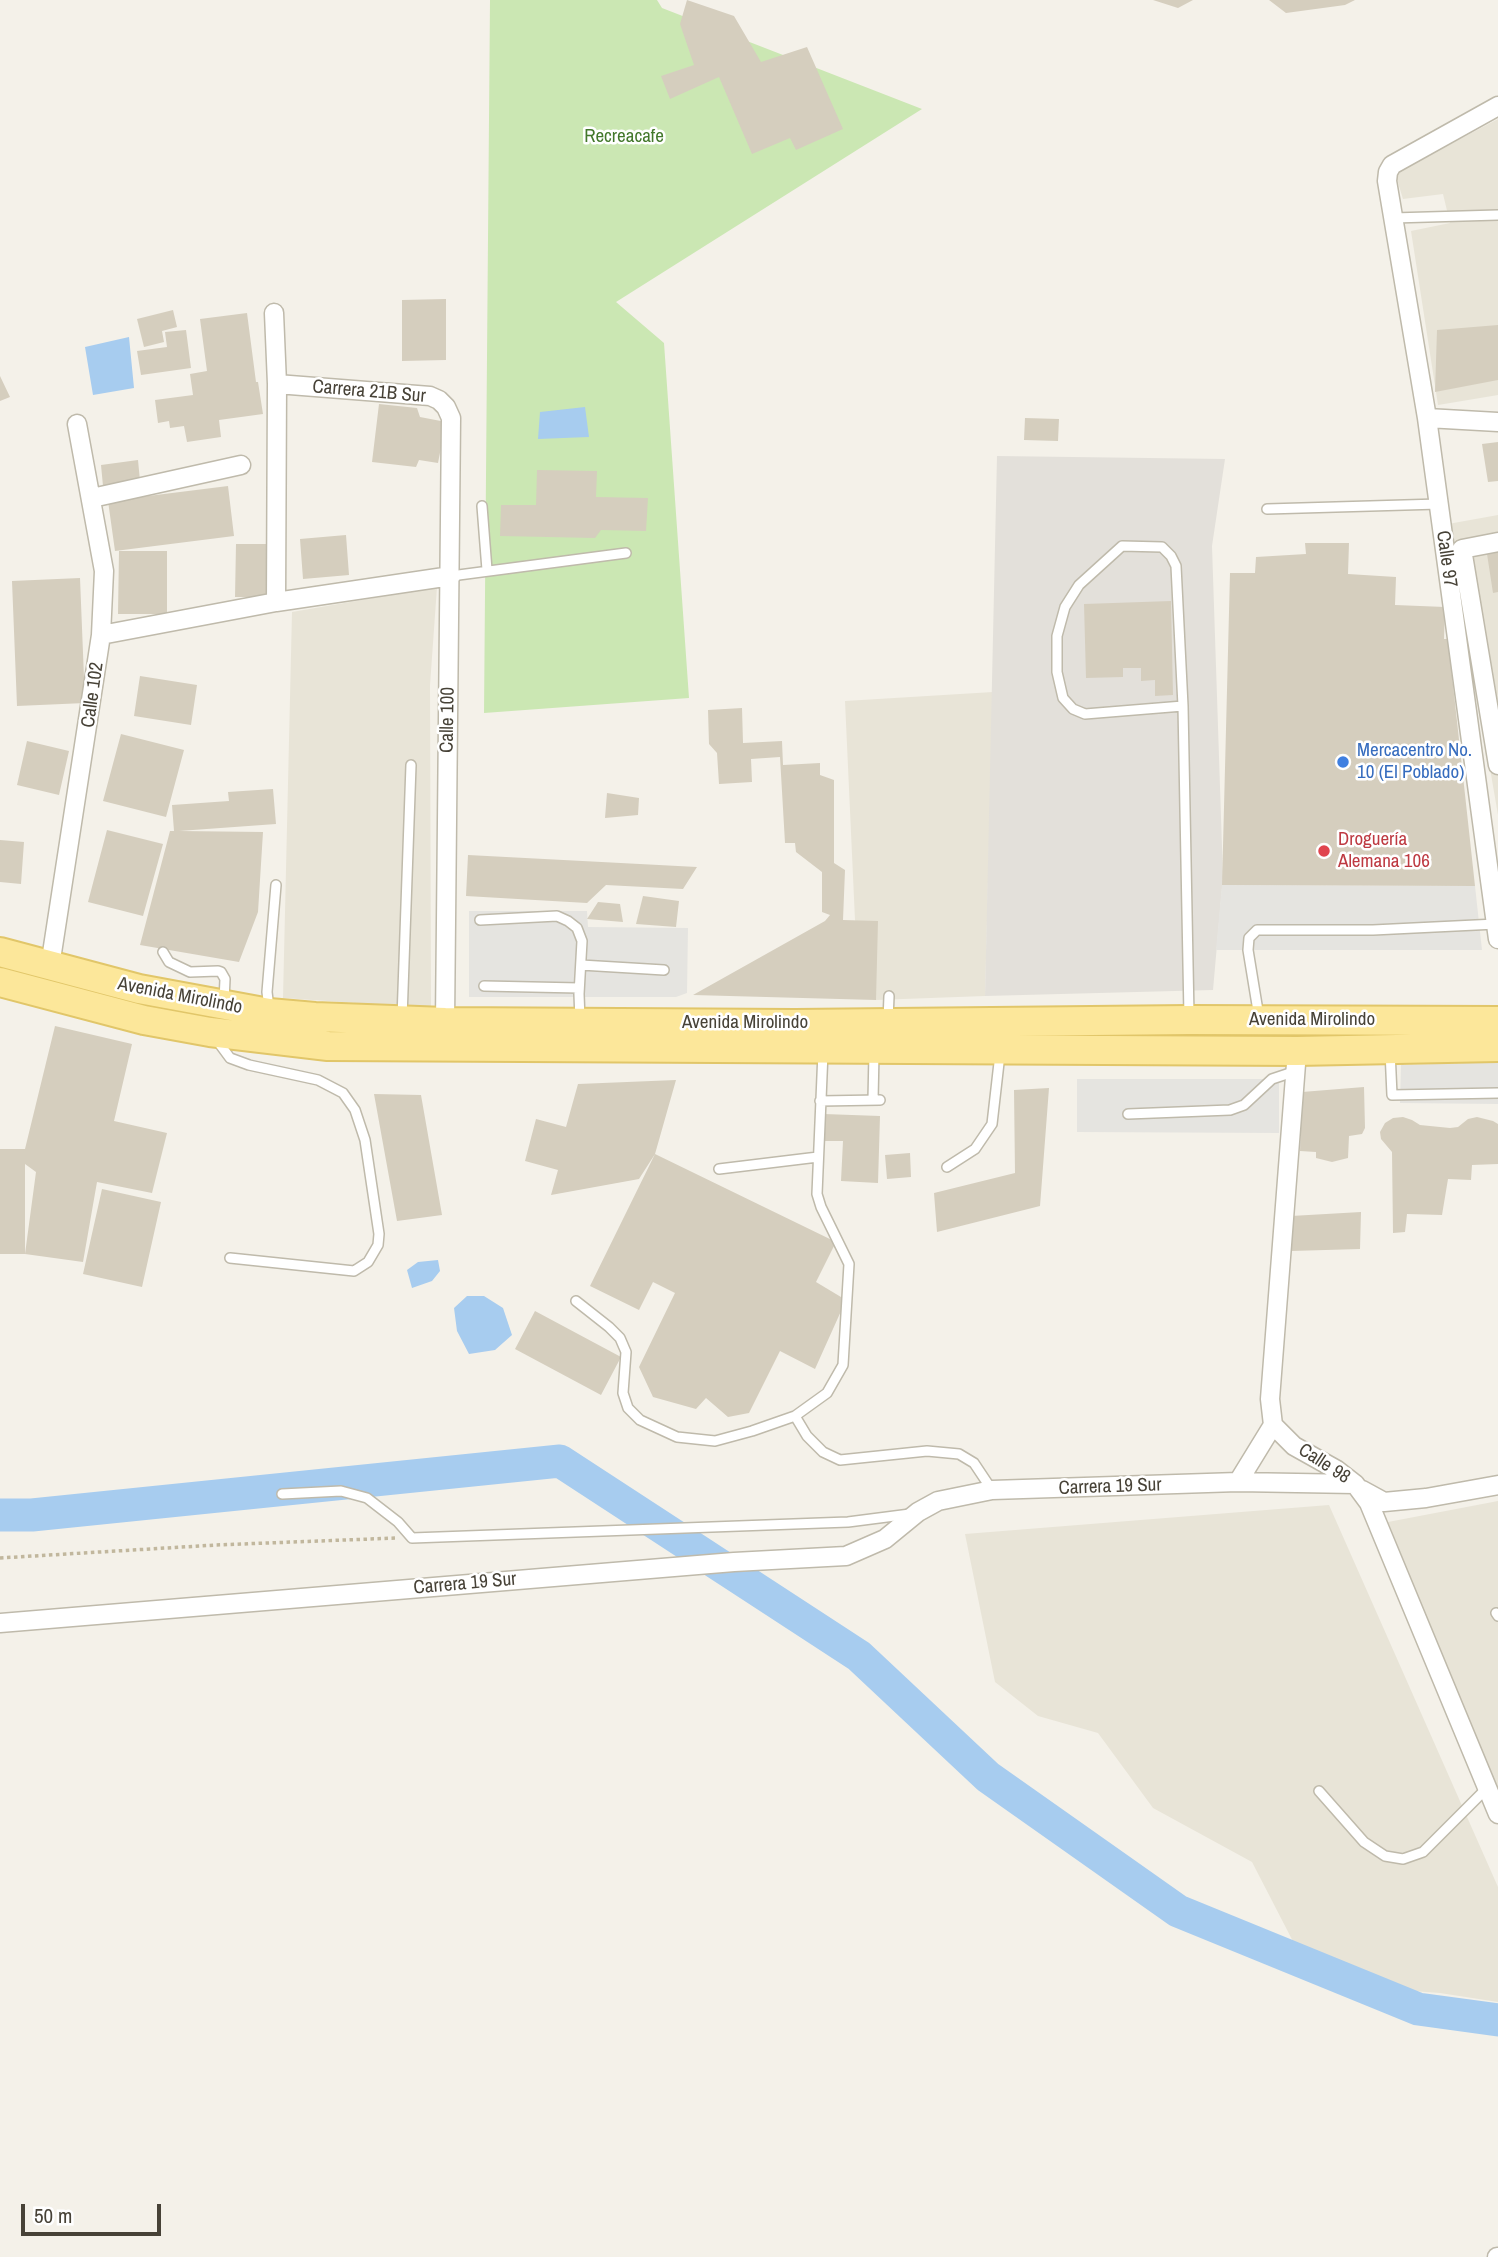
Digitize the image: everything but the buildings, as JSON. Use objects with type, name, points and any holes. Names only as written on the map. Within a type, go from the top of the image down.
[{"type":"main road","name":"Avenida Mirolindo","points":[[0,952],[138,989],[224,1005],[315,1017],[402,1020],[451,1034]]},
{"type":"main road","name":"Avenida Mirolindo","points":[[0,982],[144,1020],[210,1032],[328,1046],[451,1034],[623,1035],[823,1049],[1000,1050],[1296,1061],[1390,1049],[1498,1047]]},
{"type":"main road","name":"Avenida Mirolindo","points":[[623,1035],[645,1012],[667,1007],[770,1008],[788,1014],[794,1024],[888,1009],[1189,1020],[1498,1021]]},
{"type":"main road","points":[[451,1034],[483,1058],[561,1060],[623,1035]]},
{"type":"street","name":"Calle 97","points":[[1497,932],[1427,418],[1387,181],[1392,165],[1498,106]]},
{"type":"street","points":[[274,313],[276,602]]},
{"type":"street","name":"Carrera 21B Sur","points":[[276,384],[430,397],[439,400],[446,407],[451,418]]},
{"type":"street","name":"Calle 100","points":[[451,418],[451,1034]]},
{"type":"street","points":[[1427,418],[1498,422]]},
{"type":"street","name":"Calle 102","points":[[50,966],[101,635],[104,571],[78,424]]},
{"type":"street","points":[[92,498],[241,465]]},
{"type":"street","points":[[1498,542],[1462,549],[1498,760]]},
{"type":"street","points":[[101,635],[276,602],[451,576]]},
{"type":"street","points":[[1238,1482],[1273,1424],[1270,1399],[1296,1061]]},
{"type":"street","name":"Calle 98","points":[[1273,1424],[1294,1446],[1356,1485],[1369,1503],[1498,1814]]},
{"type":"street","name":"Carrera 19 Sur","points":[[0,1623],[680,1566],[846,1556],[884,1539],[918,1512],[938,1501],[992,1490],[1238,1482],[1356,1485]]},
{"type":"street","points":[[1356,1485],[1384,1502],[1426,1499],[1498,1485]]},
{"type":"lane","points":[[1393,218],[1498,215]]},
{"type":"lane","points":[[1268,509],[1439,505]]},
{"type":"lane","points":[[482,506],[487,570]]},
{"type":"lane","points":[[1183,706],[1085,714],[1073,709],[1063,698],[1057,672],[1057,636],[1065,607],[1079,584],[1122,546],[1161,547],[1171,556],[1176,566],[1183,706],[1189,1020]]},
{"type":"lane","points":[[451,576],[626,553]]},
{"type":"lane","points":[[402,1020],[411,765]]},
{"type":"lane","points":[[269,1013],[268,992],[276,884]]},
{"type":"lane","points":[[480,920],[557,916],[568,920],[577,928],[582,941],[579,988],[581,1035]]},
{"type":"lane","points":[[1259,1019],[1248,950],[1249,938],[1257,930],[1497,932]]},
{"type":"lane","points":[[163,952],[169,961],[190,972],[221,972],[225,979],[224,1005]]},
{"type":"lane","points":[[581,965],[664,970]]},
{"type":"lane","points":[[484,986],[579,988]]},
{"type":"lane","points":[[210,1032],[230,1058],[249,1065],[317,1080],[343,1093],[355,1110],[365,1140],[379,1234],[378,1245],[368,1262],[354,1271],[230,1258]]},
{"type":"lane","points":[[576,1301],[620,1338],[626,1352],[623,1393],[628,1408],[640,1420],[677,1437],[715,1441],[752,1432],[795,1416],[827,1393],[843,1365],[849,1264],[817,1194],[823,1049]]},
{"type":"lane","points":[[820,1101],[876,1100],[874,1049]]},
{"type":"lane","points":[[1390,1049],[1392,1095],[1498,1093]]},
{"type":"lane","points":[[947,1167],[975,1149],[992,1124],[1000,1050]]},
{"type":"lane","points":[[1128,1114],[1230,1110],[1244,1105],[1296,1061]]},
{"type":"lane","points":[[719,1169],[818,1157]]},
{"type":"lane","points":[[795,1416],[807,1436],[823,1452],[840,1460],[927,1451],[959,1454],[974,1463],[992,1490]]},
{"type":"lane","points":[[282,1494],[341,1491],[367,1499],[398,1522],[412,1538]]},
{"type":"lane","name":"Carrera 19 Sur","points":[[412,1538],[848,1522],[918,1512]]},
{"type":"lane","points":[[1319,1791],[1364,1842],[1385,1856],[1403,1859],[1423,1852],[1487,1788]]},
{"type":"path","points":[[0,1558],[216,1545],[412,1538]]},
{"type":"shaded area","points":[[1498,119],[1498,395],[1438,405],[1411,231],[1450,223],[1443,194],[1403,199],[1395,173]]},
{"type":"shaded area","points":[[997,456],[1225,459],[1212,546],[1223,877],[1213,990],[985,996]]},
{"type":"shaded area","points":[[1498,515],[1498,815],[1448,524]]},
{"type":"shaded area","points":[[437,587],[430,685],[431,1008],[283,998],[292,612]]},
{"type":"shaded area","points":[[993,692],[985,996],[876,1000],[855,920],[845,701]]},
{"type":"shaded area","points":[[1222,885],[1475,886],[1482,950],[1216,950]]},
{"type":"shaded area","points":[[469,911],[587,911],[588,927],[688,928],[687,993],[676,997],[469,997]]},
{"type":"shaded area","points":[[1498,1062],[1498,1104],[1400,1103],[1401,1065]]},
{"type":"shaded area","points":[[1077,1079],[1279,1079],[1279,1133],[1077,1132]]},
{"type":"shaded area","points":[[1498,1501],[1498,1794],[1388,1522]]},
{"type":"shaded area","points":[[1329,1505],[1498,1887],[1498,2002],[1440,1993],[1315,1984],[1252,1862],[1153,1808],[1098,1733],[1038,1716],[995,1682],[965,1534]]},
{"type":"green space","name":"Recreacafe","points":[[490,0],[657,0],[662,8],[922,109],[616,302],[664,343],[689,698],[484,713]]},
{"type":"water","points":[[129,337],[134,388],[93,395],[85,347]]},
{"type":"water","points":[[585,407],[589,437],[538,439],[540,412]]},
{"type":"water","points":[[438,1260],[440,1271],[432,1281],[412,1288],[407,1270],[418,1262]]},
{"type":"water","points":[[467,1296],[484,1296],[503,1308],[512,1335],[495,1350],[469,1354],[457,1331],[454,1308]]},
{"type":"waterway","points":[[0,1515],[32,1515],[560,1461],[859,1656],[988,1777],[1178,1911],[1418,2009],[1498,2020]]},
{"type":"place","name":"Mercacentro No. 10 (El Poblado)","points":[[1343,762]]},
{"type":"place","name":"Droguería Alemana 106","points":[[1324,851]]}]
